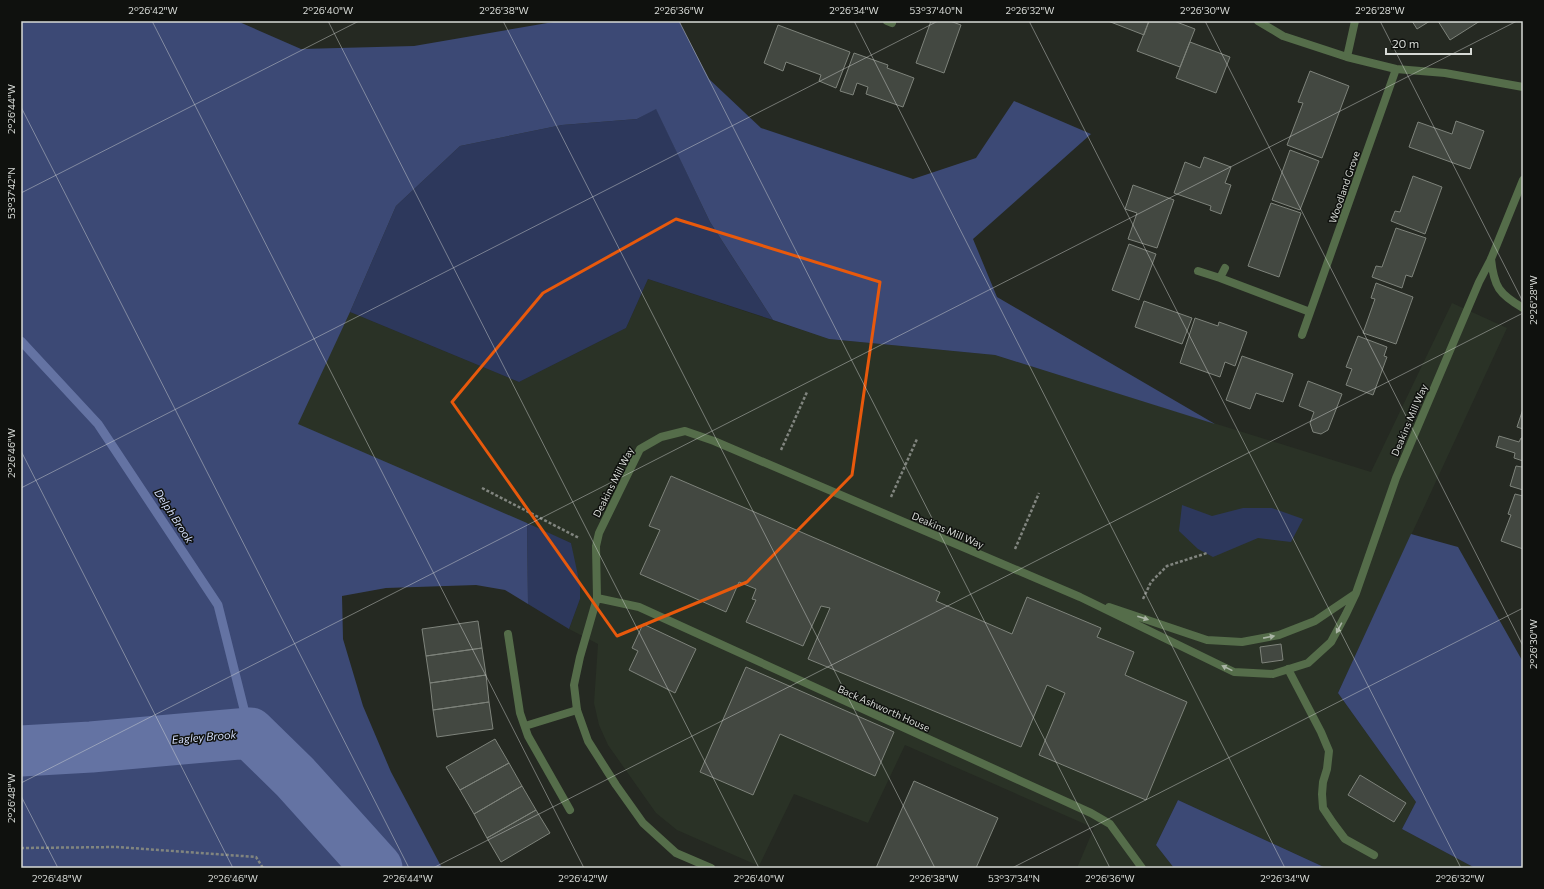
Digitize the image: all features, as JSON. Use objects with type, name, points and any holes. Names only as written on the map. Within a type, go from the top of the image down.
[{"type":"street","points":[[1258,21],[1283,36],[1347,57],[1396,69],[1445,73],[1523,86]]},
{"type":"street","points":[[1347,57],[1355,21]]},
{"type":"street","name":"Woodland Grove","points":[[1302,335],[1396,69]]},
{"type":"street","name":"Deakins Mill Way","points":[[711,868],[676,853],[643,823],[616,785],[588,741],[577,710],[574,685],[580,657],[597,598],[596,546],[599,533],[640,449],[661,437],[685,431],[714,441],[1080,597],[1234,672],[1273,674],[1308,663],[1331,642],[1346,614],[1356,593],[1396,478],[1479,282],[1491,259],[1523,180]]},
{"type":"street","points":[[1491,259],[1493,278],[1501,292],[1523,308]]},
{"type":"street","points":[[1220,278],[1225,268]]},
{"type":"street","points":[[1198,271],[1310,312]]},
{"type":"street","name":"Deakins Mill Way","points":[[1080,597],[1208,640],[1242,642],[1279,635],[1315,621],[1356,593]]},
{"type":"street","name":"Back Ashworth House","points":[[597,598],[639,607],[1090,813],[1110,824],[1142,868]]},
{"type":"street","points":[[508,634],[520,713],[528,736],[570,810]]},
{"type":"street","points":[[1288,669],[1321,732],[1329,751],[1327,769],[1323,782],[1323,808],[1345,839],[1374,855]]},
{"type":"street","points":[[525,726],[577,710]]},
{"type":"path","points":[[774,466],[807,392]]},
{"type":"path","points":[[884,514],[917,439]]},
{"type":"path","points":[[482,488],[596,546]]},
{"type":"path","points":[[1007,566],[1039,493]]},
{"type":"path","points":[[1136,616],[1151,582],[1167,566],[1207,553]]},
{"type":"path","points":[[21,848],[117,847],[256,857],[263,868]]},
{"type":"highlighted area","points":[[676,219],[880,282],[852,475],[747,582],[617,636],[452,402],[543,293]]},
{"type":"shaded area","points":[[21,21],[237,21],[301,49],[414,46],[559,21],[679,21],[709,79],[761,128],[913,179],[976,158],[1014,101],[1091,134],[973,239],[997,297],[1215,424],[995,355],[829,339],[773,320],[710,222],[656,109],[637,119],[562,125],[460,146],[396,206],[350,312],[298,424],[527,523],[528,604],[505,590],[476,585],[386,588],[342,596],[343,639],[363,706],[391,772],[442,868],[21,868]]},
{"type":"shaded area","points":[[656,108],[710,222],[773,320],[648,279],[626,328],[519,382],[350,312],[396,206],[460,146],[562,125],[637,119]]},
{"type":"shaded area","points":[[648,279],[829,339],[995,355],[1371,472],[1452,303],[1507,328],[1338,693],[1416,802],[1402,829],[1475,868],[1326,868],[1178,800],[1156,845],[1174,868],[1077,868],[1094,828],[905,745],[868,823],[794,794],[759,866],[677,830],[656,813],[608,745],[599,725],[594,703],[598,644],[569,629],[580,599],[571,543],[296,424],[350,312],[519,382],[626,328]]},
{"type":"shaded area","points":[[1182,505],[1212,516],[1243,508],[1272,508],[1303,519],[1291,542],[1258,538],[1213,557],[1198,549],[1179,531]]},
{"type":"shaded area","points":[[527,523],[571,543],[580,585],[580,599],[569,629],[528,604]]},
{"type":"shaded area","points":[[1411,534],[1458,547],[1523,662],[1523,868],[1475,868],[1402,829],[1416,802],[1338,693]]},
{"type":"shaded area","points":[[1178,800],[1326,868],[1174,868],[1156,845]]},
{"type":"building","points":[[931,21],[950,21],[961,25],[944,73],[916,63]]},
{"type":"building","points":[[1108,21],[1149,21],[1144,35]]},
{"type":"building","points":[[1149,21],[1174,21],[1195,29],[1180,67],[1137,51]]},
{"type":"building","points":[[1412,21],[1430,21],[1417,29]]},
{"type":"building","points":[[1438,21],[1480,21],[1450,40]]},
{"type":"building","points":[[778,25],[850,52],[836,88],[819,81],[821,75],[786,62],[783,71],[764,63]]},
{"type":"building","points":[[1190,42],[1230,57],[1216,93],[1176,78]]},
{"type":"building","points":[[854,53],[888,65],[887,68],[914,78],[903,107],[866,94],[868,87],[857,83],[853,95],[840,91]]},
{"type":"building","points":[[1310,71],[1349,86],[1322,158],[1287,145],[1303,103],[1298,102]]},
{"type":"building","points":[[1456,121],[1484,131],[1470,169],[1409,147],[1418,122],[1452,134]]},
{"type":"building","points":[[1290,150],[1319,161],[1300,210],[1272,200]]},
{"type":"building","points":[[1204,157],[1231,167],[1225,183],[1231,185],[1221,214],[1210,210],[1211,206],[1174,193],[1185,162],[1200,168]]},
{"type":"building","points":[[1413,176],[1442,187],[1425,234],[1391,221],[1395,211],[1400,212]]},
{"type":"building","points":[[1133,185],[1174,200],[1157,248],[1128,239],[1137,213],[1125,209]]},
{"type":"building","points":[[1271,203],[1301,213],[1279,277],[1248,266]]},
{"type":"building","points":[[1396,228],[1426,238],[1412,277],[1406,275],[1402,288],[1372,277],[1376,266],[1382,267]]},
{"type":"building","points":[[1129,244],[1156,254],[1139,300],[1112,290]]},
{"type":"building","points":[[1376,283],[1413,297],[1396,344],[1363,333],[1375,299],[1371,298]]},
{"type":"building","points":[[1144,301],[1192,318],[1182,344],[1135,327]]},
{"type":"building","points":[[1195,318],[1218,326],[1219,322],[1247,332],[1235,366],[1225,362],[1220,377],[1180,363]]},
{"type":"building","points":[[1358,336],[1387,347],[1384,356],[1387,357],[1373,395],[1346,385],[1352,369],[1346,367]]},
{"type":"building","points":[[1242,356],[1293,374],[1283,402],[1256,393],[1250,409],[1226,400]]},
{"type":"building","points":[[1308,381],[1342,394],[1328,430],[1321,434],[1313,432],[1310,423],[1314,412],[1299,406]]},
{"type":"building","points":[[1523,409],[1523,429],[1517,427]]},
{"type":"building","points":[[1499,436],[1519,442],[1521,438],[1523,438],[1523,461],[1514,458],[1515,453],[1496,447]]},
{"type":"building","points":[[1523,463],[1523,490],[1510,486],[1516,466],[1522,467]]},
{"type":"building","points":[[671,476],[940,592],[936,601],[1012,634],[1027,597],[1101,628],[1097,637],[1134,652],[1125,675],[1187,702],[1146,800],[1039,755],[1065,693],[1047,685],[1021,747],[808,659],[830,608],[821,606],[803,646],[746,622],[756,600],[752,599],[756,589],[739,582],[726,612],[640,574],[660,530],[649,526]]},
{"type":"building","points":[[1515,494],[1523,496],[1523,549],[1501,541],[1511,515],[1508,514]]},
{"type":"building","points":[[478,621],[482,648],[426,656],[422,629]]},
{"type":"building","points":[[643,624],[696,649],[675,693],[629,670],[638,651],[632,648]]},
{"type":"building","points":[[1281,644],[1283,660],[1262,663],[1260,647]]},
{"type":"building","points":[[482,648],[486,675],[430,683],[426,656]]},
{"type":"building","points":[[746,667],[894,732],[875,776],[780,734],[753,795],[700,772]]},
{"type":"building","points":[[486,675],[489,702],[433,710],[430,683]]},
{"type":"building","points":[[489,702],[493,729],[437,737],[433,710]]},
{"type":"building","points":[[495,739],[509,763],[460,790],[446,767]]},
{"type":"building","points":[[509,763],[522,786],[474,814],[460,790]]},
{"type":"building","points":[[1360,775],[1406,803],[1394,822],[1348,795]]},
{"type":"building","points":[[914,781],[998,818],[976,868],[876,868]]},
{"type":"building","points":[[522,786],[536,810],[487,838],[474,814]]},
{"type":"building","points":[[536,810],[550,833],[501,862],[487,838]]},
{"type":"waterway","name":"Delph Brook","points":[[21,341],[98,424],[218,605],[250,733]]},
{"type":"waterway","name":"Eagley Brook","points":[[21,751],[91,747],[250,733],[295,777],[377,868]]}]
